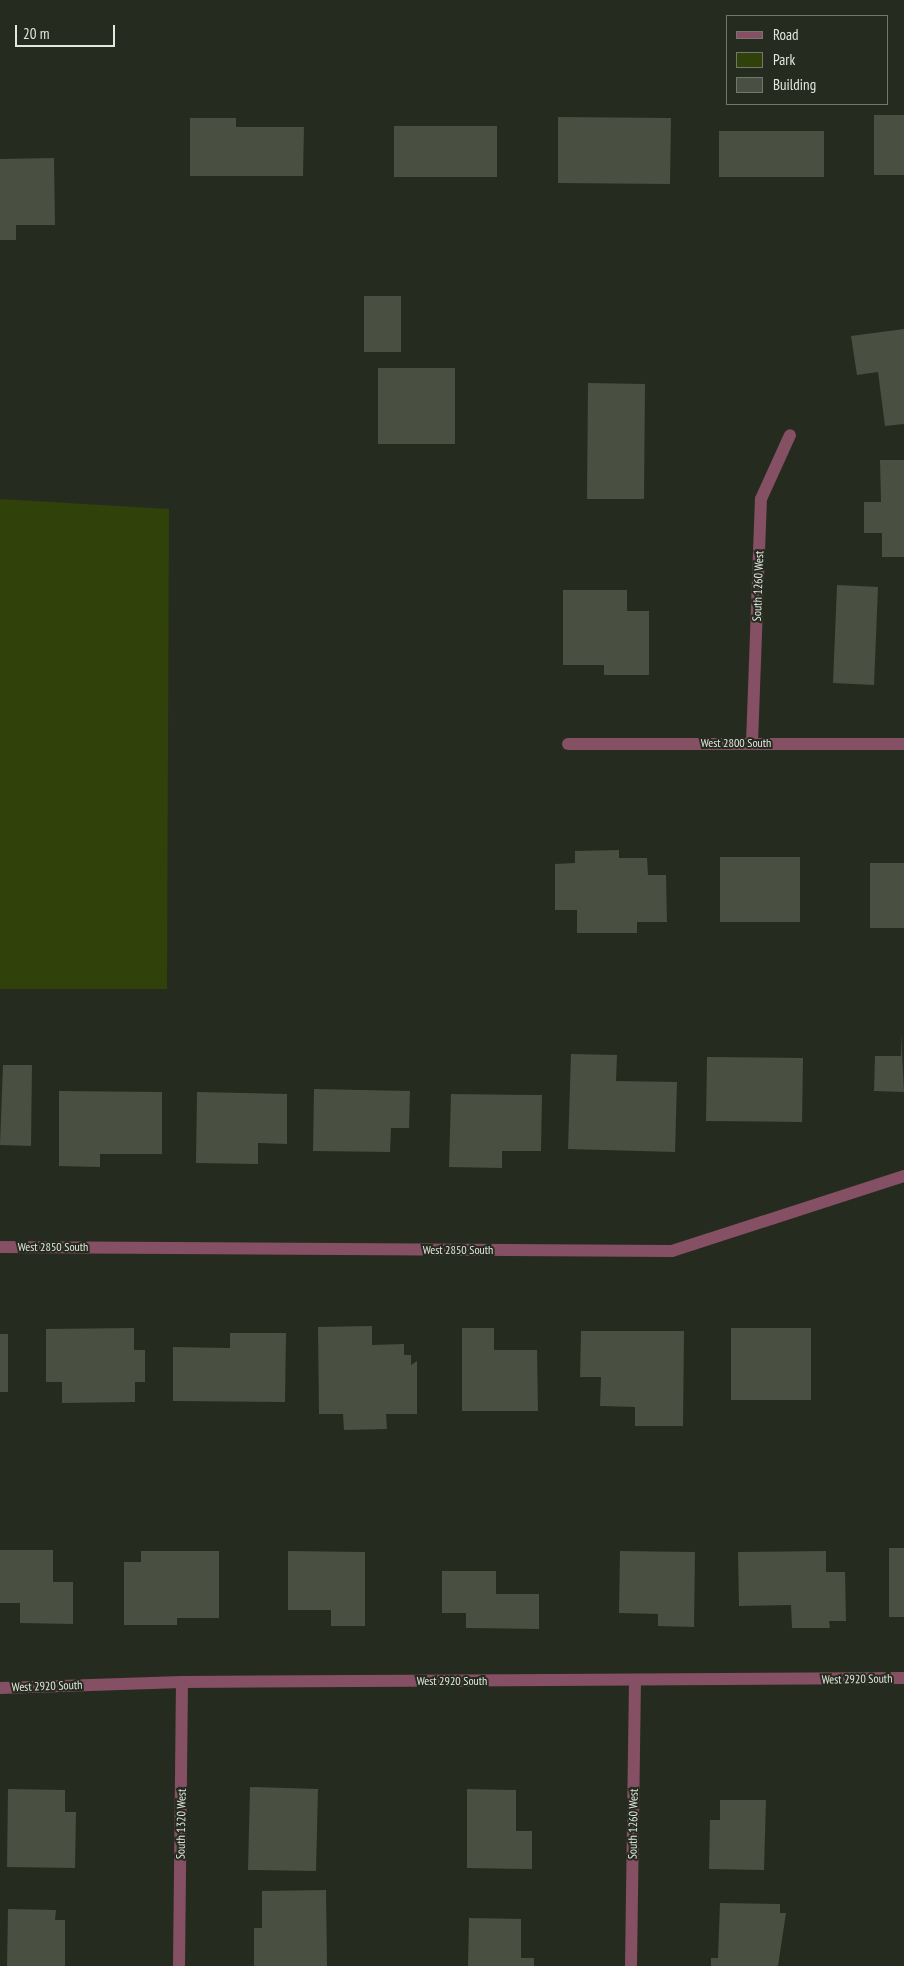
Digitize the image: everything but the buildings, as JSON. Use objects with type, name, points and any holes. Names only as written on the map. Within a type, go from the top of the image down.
[{"type":"street","name":"South 1260 West","points":[[752,743],[761,499],[790,435]]},
{"type":"street","name":"West 2800 South","points":[[568,744],[904,744]]},
{"type":"street","name":"West 2850 South","points":[[0,1247],[672,1251],[904,1176]]},
{"type":"street","name":"West 2920 South","points":[[0,1688],[182,1682],[635,1681],[904,1678]]},
{"type":"street","name":"South 1260 West","points":[[631,1966],[635,1681]]},
{"type":"street","name":"South 1320 West","points":[[179,1966],[182,1682]]},
{"type":"green space","points":[[0,499],[169,509],[167,989],[0,989]]}]
